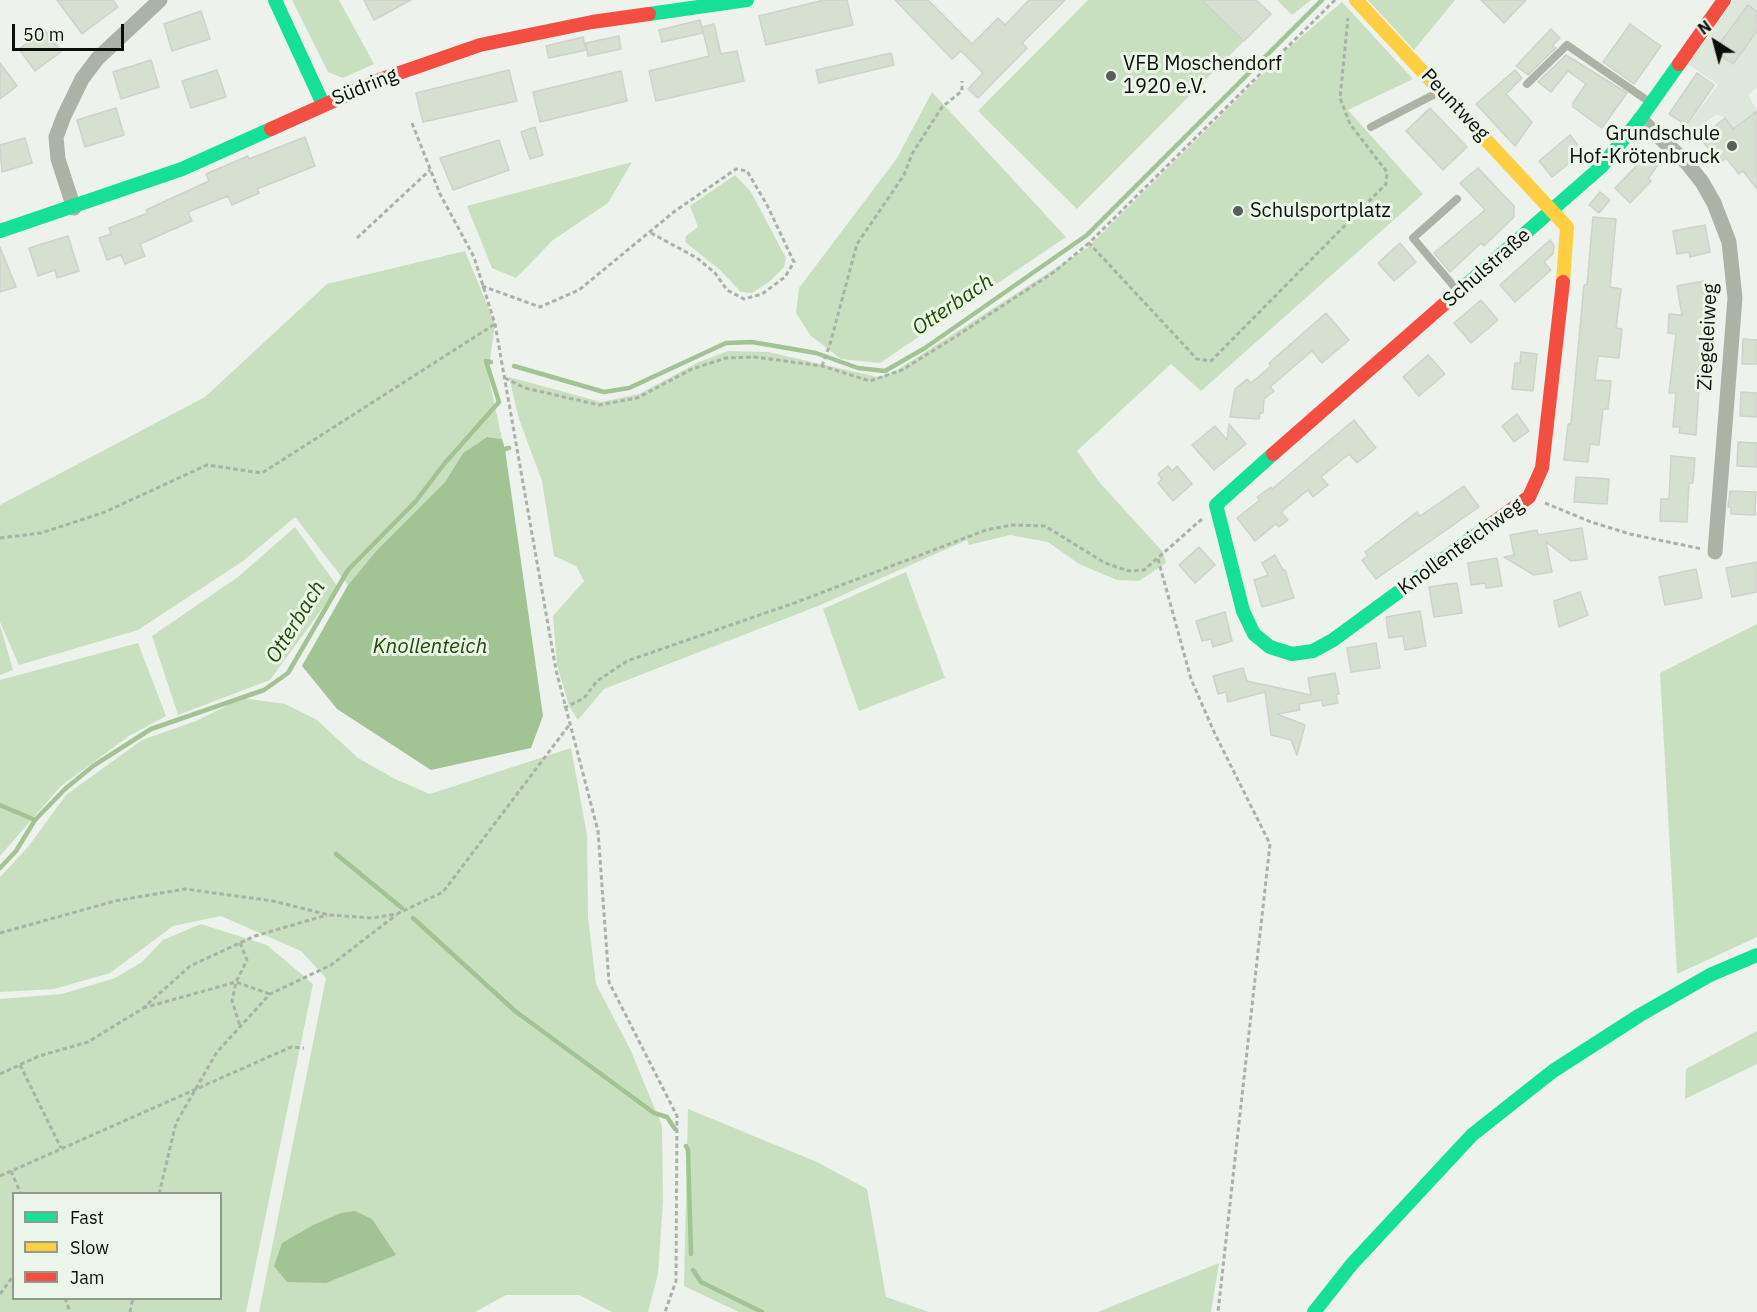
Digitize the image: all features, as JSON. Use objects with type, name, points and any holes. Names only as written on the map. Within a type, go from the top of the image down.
[{"type":"street","points":[[74,208],[58,159],[56,137],[64,116],[82,79],[97,59],[159,0]]},
{"type":"street","points":[[275,0],[323,104]]},
{"type":"street","name":"Südring","points":[[0,231],[74,208],[182,169],[382,79],[480,45],[592,22],[710,3],[747,0]]},
{"type":"street","name":"Peuntweg","points":[[1356,0],[1553,209]]},
{"type":"street","name":"Schulstraße","points":[[1216,505],[1601,167],[1640,119],[1724,0]]},
{"type":"street","name":"Ziegeleiweg","points":[[1640,119],[1687,163],[1702,182],[1714,203],[1728,242],[1735,298],[1715,552]]},
{"type":"street","name":"Knollenteichweg","points":[[1216,505],[1243,611],[1254,634],[1270,647],[1292,654],[1313,651],[1333,640],[1529,497],[1542,468],[1547,441],[1567,246],[1568,227],[1553,209]]},
{"type":"street","points":[[1314,1312],[1359,1256],[1472,1135],[1553,1071],[1640,1015],[1710,975],[1757,955]]},
{"type":"lane","points":[[1527,84],[1567,45],[1651,103]]},
{"type":"lane","points":[[1371,127],[1442,91]]},
{"type":"lane","points":[[1457,199],[1413,238],[1459,292]]},
{"type":"path","points":[[505,378],[525,388],[599,405],[637,398],[692,369],[726,358],[755,357],[822,366],[870,381],[902,370],[1054,272],[1089,243],[1335,0]]},
{"type":"path","points":[[1089,243],[1197,358],[1211,361],[1386,184],[1387,172],[1350,124],[1340,98],[1347,21],[1356,0]]},
{"type":"path","points":[[822,366],[857,244],[904,175],[912,154],[942,107],[962,91],[962,81]]},
{"type":"path","points":[[412,123],[430,170],[474,257],[495,324],[528,522],[564,708],[571,723],[598,831],[609,982],[677,1116],[676,1281],[665,1312]]},
{"type":"path","points":[[482,286],[540,307],[579,291],[675,211],[736,169],[747,171],[767,205],[794,262],[785,277],[762,294],[744,299],[727,290],[715,273],[697,258],[651,233]]},
{"type":"path","points":[[357,238],[430,170]]},
{"type":"path","points":[[0,538],[41,533],[105,512],[207,465],[262,473],[416,371],[495,324]]},
{"type":"path","points":[[1529,497],[1620,531],[1715,552]]},
{"type":"path","points":[[564,708],[584,698],[597,681],[627,661],[797,602],[986,530],[1012,525],[1045,526],[1105,563],[1129,571],[1144,570],[1216,505]]},
{"type":"path","points":[[1158,559],[1191,680],[1215,734],[1270,844],[1218,1312]]},
{"type":"path","points":[[159,1192],[176,1123],[217,1052],[270,993],[331,965],[397,914],[443,892],[571,723]]},
{"type":"path","points":[[0,933],[115,901],[184,889],[273,901],[329,915],[372,918],[397,914]]},
{"type":"path","points":[[0,1074],[39,1056],[88,1042],[142,1009],[189,966],[255,936],[329,915]]},
{"type":"path","points":[[240,943],[247,960],[236,982],[232,1001],[240,1026]]},
{"type":"path","points":[[142,1009],[236,982],[270,993]]},
{"type":"path","points":[[0,1176],[291,1047],[304,1048]]},
{"type":"path","points":[[20,1065],[61,1148]]},
{"type":"path","points":[[11,1171],[20,1192]]},
{"type":"path","points":[[0,1294],[12,1278]]},
{"type":"shaded area","points":[[292,0],[339,0],[374,64],[343,78],[328,72]]},
{"type":"shaded area","name":"VFB Moschendorf 1920 e.V.","points":[[1088,0],[1202,0],[1244,41],[1077,209],[978,111]]},
{"type":"shaded area","points":[[1277,0],[1311,0],[1292,15]]},
{"type":"shaded area","points":[[1368,0],[1455,0],[1414,50]]},
{"type":"shaded area","points":[[1734,0],[1757,0],[1757,88],[1748,95],[1757,111],[1733,129],[1725,118],[1717,114],[1692,132],[1687,126],[1718,85],[1688,64]]},
{"type":"shaded area","points":[[1342,2],[1413,79],[1348,110],[1423,194],[1201,391],[1171,364],[1077,451],[1100,483],[1163,552],[1166,563],[1139,581],[1117,580],[1079,564],[1048,542],[1010,535],[969,545],[967,540],[818,606],[604,689],[578,720],[569,706],[557,665],[553,616],[584,581],[576,566],[554,556],[542,481],[519,419],[509,377],[601,402],[639,394],[699,362],[728,351],[768,352],[878,377],[894,372],[1087,248],[1294,43]]},
{"type":"shaded area","points":[[932,92],[1066,237],[880,363],[841,359],[810,335],[796,313],[799,288],[897,158]]},
{"type":"shaded area","points":[[632,162],[608,203],[553,240],[516,278],[492,268],[467,206]]},
{"type":"shaded area","points":[[735,175],[751,192],[786,258],[784,267],[769,282],[752,293],[741,292],[720,270],[685,242],[686,236],[698,227],[690,206]]},
{"type":"shaded area","points":[[465,251],[495,324],[488,374],[502,439],[487,437],[463,453],[445,482],[377,550],[348,585],[295,517],[243,561],[138,630],[19,665],[0,622],[0,505],[205,397],[327,284]]},
{"type":"shaded area","points":[[295,527],[338,587],[270,680],[178,715],[152,636],[238,577]]},
{"type":"shaded area","points":[[906,572],[945,678],[859,711],[823,609]]},
{"type":"shaded area","points":[[1757,624],[1757,937],[1677,974],[1660,673]]},
{"type":"shaded area","points":[[0,625],[13,670],[0,675]]},
{"type":"shaded area","points":[[138,643],[166,716],[129,736],[61,786],[0,856],[0,680]]},
{"type":"shaded area","points":[[242,698],[285,704],[317,720],[358,758],[395,779],[430,794],[571,748],[587,835],[588,917],[596,984],[630,1049],[662,1126],[663,1202],[658,1274],[648,1312],[612,1312],[579,1295],[506,1295],[475,1312],[259,1312],[326,978],[301,951],[221,916],[173,926],[110,973],[54,989],[0,992],[0,877],[28,847],[66,795],[142,740],[196,721]]},
{"type":"shaded area","points":[[201,924],[267,945],[313,984],[246,1312],[0,1312],[0,999],[62,994],[115,978],[142,962],[163,940]]},
{"type":"shaded area","points":[[1757,1031],[1757,1064],[1685,1099],[1686,1069]]},
{"type":"shaded area","points":[[688,1109],[817,1162],[867,1189],[886,1297],[929,1312],[739,1312],[684,1286]]},
{"type":"shaded area","points":[[1219,1263],[1211,1312],[1098,1312]]},
{"type":"water","name":"Knollenteich","points":[[487,437],[502,439],[505,449],[543,716],[531,748],[431,770],[337,709],[302,666],[348,585],[377,550],[445,482],[463,453]]},
{"type":"water","points":[[355,1211],[372,1219],[396,1255],[326,1283],[287,1282],[274,1266],[282,1243],[313,1225],[341,1213]]},
{"type":"building","points":[[57,0],[113,0],[118,7],[82,34]]},
{"type":"building","points":[[364,0],[411,0],[374,20]]},
{"type":"building","points":[[824,0],[847,0],[853,25],[766,45],[759,16]]},
{"type":"building","points":[[895,0],[928,0],[972,44],[998,18],[1005,25],[1029,0],[1065,0],[1022,43],[1027,48],[978,98],[968,89],[983,73],[961,51],[952,59]]},
{"type":"building","points":[[1202,0],[1256,0],[1271,14],[1244,41]]},
{"type":"building","points":[[1481,0],[1526,0],[1504,23]]},
{"type":"building","points":[[1748,5],[1757,12],[1757,31],[1733,64],[1714,51]]},
{"type":"building","points":[[201,11],[210,39],[172,51],[164,24]]},
{"type":"building","points":[[700,20],[703,33],[662,42],[659,30]]},
{"type":"building","points":[[714,24],[721,54],[737,51],[744,81],[656,101],[649,71],[709,56],[702,27]]},
{"type":"building","points":[[1630,24],[1661,46],[1634,84],[1603,62]]},
{"type":"building","points":[[1551,29],[1560,38],[1552,46],[1556,48],[1528,75],[1516,66]]},
{"type":"building","points":[[45,30],[61,52],[35,71],[19,49]]},
{"type":"building","points":[[619,36],[621,49],[588,56],[586,43]]},
{"type":"building","points":[[583,37],[586,50],[549,58],[546,46]]},
{"type":"building","points":[[891,53],[894,65],[819,83],[816,70]]},
{"type":"building","points":[[1566,55],[1627,93],[1602,128],[1573,107],[1573,103],[1586,84],[1568,71],[1551,92],[1538,82]]},
{"type":"building","points":[[151,60],[159,87],[121,99],[113,72]]},
{"type":"building","points":[[0,63],[17,86],[0,99]]},
{"type":"building","points":[[217,70],[226,97],[191,108],[182,81]]},
{"type":"building","points":[[509,70],[517,101],[423,122],[416,93]]},
{"type":"building","points":[[1515,70],[1522,78],[1506,94],[1532,122],[1515,146],[1476,104]]},
{"type":"building","points":[[621,71],[627,101],[540,122],[533,92]]},
{"type":"building","name":"Grundschule Hof-Krötenbruck","points":[[1697,73],[1714,85],[1688,123],[1683,123],[1669,114]]},
{"type":"building","points":[[116,108],[124,135],[85,147],[77,120]]},
{"type":"building","points":[[1430,108],[1467,147],[1443,170],[1406,131]]},
{"type":"building","name":"Grundschule Hof-Krötenbruck","points":[[1757,111],[1757,189],[1743,171],[1739,174],[1726,158],[1720,163],[1700,138],[1725,118],[1733,129]]},
{"type":"building","points":[[535,127],[543,155],[530,159],[521,132]]},
{"type":"building","points":[[1570,135],[1583,152],[1552,177],[1539,161]]},
{"type":"building","points":[[305,137],[315,166],[257,189],[259,193],[232,205],[228,196],[188,212],[192,221],[140,244],[145,256],[125,264],[121,255],[107,260],[99,238],[111,234],[109,228],[148,213],[146,210],[209,181],[206,174],[248,156],[249,159]]},
{"type":"building","points":[[25,138],[32,163],[2,172],[0,145]]},
{"type":"building","points":[[499,140],[509,170],[453,190],[440,158]]},
{"type":"building","points":[[1650,152],[1660,162],[1648,179],[1651,181],[1630,203],[1615,188]]},
{"type":"building","points":[[1478,168],[1514,206],[1514,217],[1484,246],[1481,243],[1450,272],[1434,253],[1485,210],[1460,183]]},
{"type":"building","points":[[1600,192],[1610,200],[1599,213],[1589,205]]},
{"type":"building","points":[[1593,217],[1616,219],[1610,287],[1621,289],[1616,328],[1622,329],[1619,358],[1598,356],[1595,380],[1611,381],[1608,409],[1603,409],[1599,445],[1590,444],[1588,462],[1564,460],[1568,424],[1571,424]]},
{"type":"building","points":[[1705,225],[1710,252],[1690,257],[1689,252],[1677,254],[1673,231]]},
{"type":"building","points":[[68,236],[79,271],[57,278],[55,270],[38,276],[29,248]]},
{"type":"building","points":[[1550,240],[1554,246],[1553,254],[1544,262],[1551,270],[1515,302],[1500,285]]},
{"type":"building","points":[[1400,243],[1416,262],[1394,281],[1378,263]]},
{"type":"building","points":[[0,247],[16,287],[0,292]]},
{"type":"building","points":[[1704,281],[1706,290],[1712,289],[1715,306],[1704,307],[1696,435],[1679,433],[1680,427],[1673,427],[1676,393],[1669,393],[1676,334],[1668,333],[1669,314],[1682,315],[1677,286]]},
{"type":"building","points":[[1481,300],[1498,320],[1471,343],[1454,323]]},
{"type":"building","points":[[1326,313],[1349,340],[1322,363],[1312,351],[1270,387],[1274,391],[1264,399],[1263,413],[1260,413],[1259,419],[1230,417],[1235,389],[1247,379],[1251,383],[1271,366],[1269,363]]},
{"type":"building","points":[[1743,339],[1757,340],[1757,364],[1742,364]]},
{"type":"building","points":[[1521,352],[1537,354],[1533,391],[1512,389],[1515,363],[1520,363]]},
{"type":"building","points":[[1428,355],[1445,374],[1419,396],[1403,377]]},
{"type":"building","points":[[1741,392],[1757,393],[1757,417],[1740,416]]},
{"type":"building","points":[[1517,414],[1529,431],[1514,442],[1502,426]]},
{"type":"building","points":[[1354,420],[1376,448],[1357,463],[1349,454],[1321,477],[1328,485],[1313,497],[1308,490],[1281,512],[1288,520],[1279,527],[1276,524],[1255,541],[1237,518],[1260,500],[1257,497],[1271,487],[1272,489]]},
{"type":"building","points":[[1229,424],[1246,444],[1214,470],[1192,445],[1215,426],[1227,440]]},
{"type":"building","points":[[1738,442],[1757,443],[1757,467],[1737,466]]},
{"type":"building","points":[[1671,456],[1695,458],[1693,483],[1689,483],[1687,522],[1660,521],[1661,499],[1669,499]]},
{"type":"building","points":[[1168,466],[1172,471],[1177,466],[1192,484],[1173,501],[1158,483],[1162,479],[1158,474]]},
{"type":"building","points":[[1576,477],[1609,479],[1607,504],[1574,502]]},
{"type":"building","points":[[1464,486],[1479,507],[1376,579],[1362,560],[1368,556],[1365,552],[1417,512],[1420,516]]},
{"type":"building","points":[[1730,491],[1756,492],[1755,515],[1731,514],[1731,507],[1728,507]]},
{"type":"building","points":[[1582,528],[1587,559],[1571,561],[1546,542],[1552,572],[1534,575],[1504,557],[1514,555],[1510,535],[1537,530],[1538,535]]},
{"type":"building","points":[[1199,547],[1215,565],[1195,583],[1179,565]]},
{"type":"building","points":[[1275,555],[1285,570],[1294,598],[1262,607],[1254,580],[1268,575],[1262,563]]},
{"type":"building","points":[[1497,558],[1502,586],[1486,588],[1485,583],[1471,585],[1468,563]]},
{"type":"building","points":[[1757,562],[1757,592],[1732,597],[1726,568]]},
{"type":"building","points":[[1696,569],[1702,598],[1665,605],[1659,577]]},
{"type":"building","points":[[1457,583],[1462,613],[1434,617],[1429,587]]},
{"type":"building","points":[[1580,592],[1588,615],[1559,627],[1554,601]]},
{"type":"building","points":[[1420,611],[1426,646],[1405,650],[1403,636],[1389,638],[1386,617]]},
{"type":"building","points":[[1225,612],[1232,641],[1213,647],[1211,639],[1202,641],[1196,621]]},
{"type":"building","points":[[1376,643],[1380,668],[1351,672],[1347,648]]},
{"type":"building","points":[[1243,668],[1247,681],[1311,695],[1308,678],[1335,673],[1339,694],[1336,695],[1338,703],[1323,706],[1322,700],[1299,704],[1300,710],[1277,714],[1305,725],[1297,755],[1291,740],[1271,735],[1265,692],[1228,702],[1226,692],[1218,694],[1213,676]]},
{"type":"waterway","name":"Otterbach","points":[[514,366],[604,392],[629,388],[726,343],[752,342],[816,353],[858,368],[885,371],[925,348],[1087,235],[1322,0]]},
{"type":"waterway","name":"Otterbach","points":[[0,805],[35,820],[65,789],[93,766],[151,729],[264,690],[288,673],[348,570],[416,501],[444,464],[499,402],[486,361],[491,362]]},
{"type":"waterway","name":"Otterbach","points":[[505,449],[509,448]]},
{"type":"waterway","points":[[0,868],[16,851],[35,820]]},
{"type":"waterway","points":[[336,854],[402,908]]},
{"type":"waterway","points":[[413,918],[515,1011],[654,1113],[667,1117],[675,1129]]},
{"type":"waterway","points":[[686,1146],[688,1150],[691,1254]]},
{"type":"waterway","points":[[693,1270],[701,1282],[762,1312]]},
{"type":"traffic: fast","points":[[275,0],[323,104]]},
{"type":"traffic: fast","points":[[649,14],[747,0]]},
{"type":"traffic: fast","points":[[1450,299],[1601,167],[1640,119],[1679,64]]},
{"type":"traffic: fast","points":[[0,231],[182,169],[271,129]]},
{"type":"traffic: fast","points":[[1273,454],[1216,505],[1243,611],[1254,634],[1270,647],[1292,654],[1313,651],[1333,640],[1490,525]]},
{"type":"traffic: fast","points":[[1314,1312],[1352,1264],[1472,1135],[1553,1071],[1640,1015],[1710,975],[1757,955]]},
{"type":"traffic: slow","points":[[1356,0],[1567,227],[1563,282]]},
{"type":"traffic: jam","points":[[1679,64],[1724,0]]},
{"type":"traffic: jam","points":[[271,129],[382,79],[480,45],[592,22],[649,14]]},
{"type":"traffic: jam","points":[[1490,525],[1529,497],[1542,468],[1563,282]]},
{"type":"traffic: jam","points":[[1273,454],[1450,299]]},
{"type":"place","name":"VFB Moschendorf 1920 e.V.","points":[[1111,76]]},
{"type":"place","name":"Grundschule Hof-Krötenbruck","points":[[1732,146]]},
{"type":"place","name":"Schulsportplatz","points":[[1238,211]]}]
